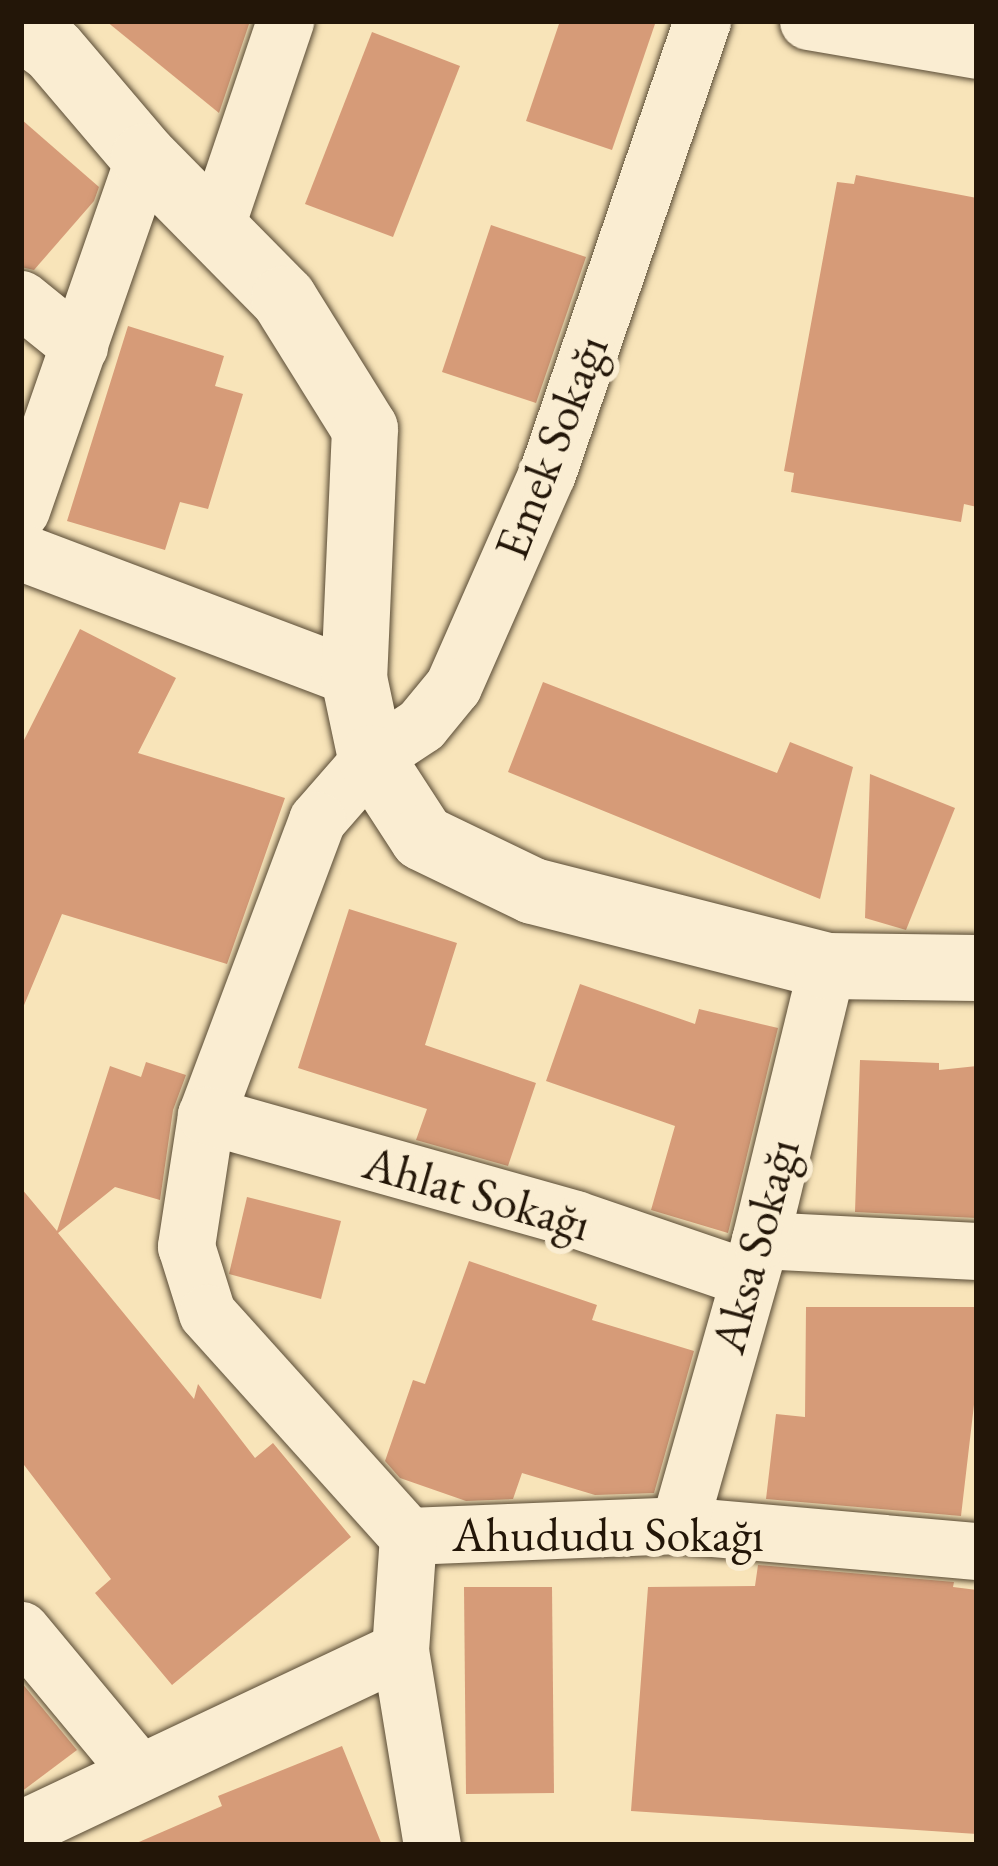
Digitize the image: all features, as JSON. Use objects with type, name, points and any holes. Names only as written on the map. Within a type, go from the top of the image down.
[{"type":"street","points":[[215,228],[285,21]]},
{"type":"street","name":"Emek Sokağı","points":[[316,820],[371,758],[422,724],[453,686],[547,473],[702,21]]},
{"type":"street","points":[[808,21],[977,50]]},
{"type":"street","points":[[49,33],[144,158],[284,299],[365,429],[354,678],[371,758],[423,838],[533,891],[827,966],[977,968]]},
{"type":"street","points":[[21,510],[144,158]]},
{"type":"street","points":[[21,299],[79,346]]},
{"type":"street","points":[[21,552],[354,678]]},
{"type":"street","name":"Ahududu Sokağı","points":[[316,820],[206,1115],[186,1246],[208,1313],[408,1536],[679,1525],[977,1551]]},
{"type":"street","name":"Aksa Sokağı","points":[[679,1525],[827,966]]},
{"type":"street","name":"Ahlat Sokağı","points":[[206,1115],[575,1219],[753,1259],[977,1251]]},
{"type":"street","points":[[408,1536],[400,1650],[432,1845]]},
{"type":"street","points":[[21,1630],[138,1771]]},
{"type":"street","points":[[21,1829],[400,1650]]},
{"type":"building","points":[[106,21],[250,21],[219,113]]},
{"type":"building","points":[[560,21],[656,21],[612,150],[526,121]]},
{"type":"building","points":[[372,32],[460,66],[393,237],[305,204]]},
{"type":"building","points":[[21,119],[99,187],[94,201],[34,270],[21,267]]},
{"type":"building","points":[[856,175],[977,198],[977,507],[964,504],[961,522],[791,492],[794,473],[784,471],[837,182],[854,184]]},
{"type":"building","points":[[491,225],[586,257],[536,403],[442,372]]},
{"type":"building","points":[[128,326],[224,356],[215,386],[243,394],[208,509],[180,502],[165,550],[67,521]]},
{"type":"building","points":[[80,629],[176,678],[138,753],[285,798],[227,964],[62,914],[22,1010],[21,746]]},
{"type":"building","points":[[543,682],[777,773],[790,742],[853,767],[820,899],[508,772]]},
{"type":"building","points":[[870,774],[955,808],[906,930],[865,918]]},
{"type":"building","points":[[349,909],[457,943],[425,1045],[536,1083],[508,1166],[416,1140],[427,1109],[298,1068]]},
{"type":"building","points":[[580,984],[695,1024],[699,1009],[778,1028],[728,1233],[651,1210],[675,1126],[546,1081]]},
{"type":"building","points":[[860,1060],[939,1063],[939,1070],[977,1066],[977,1218],[855,1212]]},
{"type":"building","points":[[146,1062],[186,1075],[173,1110],[160,1200],[115,1187],[58,1233],[194,1399],[198,1384],[255,1458],[273,1443],[351,1537],[172,1685],[95,1593],[111,1579],[21,1461],[21,1188],[57,1231],[110,1066],[141,1077]]},
{"type":"building","points":[[247,1197],[341,1221],[321,1299],[229,1274]]},
{"type":"building","points":[[469,1261],[597,1305],[592,1320],[694,1351],[654,1493],[595,1495],[522,1473],[513,1499],[466,1501],[400,1478],[385,1461],[413,1380],[425,1384]]},
{"type":"building","points":[[806,1307],[977,1307],[977,1379],[961,1516],[766,1499],[776,1414],[805,1417]]},
{"type":"building","points":[[758,1565],[954,1582],[953,1587],[977,1590],[977,1834],[631,1811],[648,1587],[755,1586]]},
{"type":"building","points":[[464,1587],[552,1587],[554,1793],[466,1794]]},
{"type":"building","points":[[21,1682],[77,1750],[21,1792]]},
{"type":"building","points":[[342,1746],[382,1845],[132,1845],[222,1806],[218,1796]]}]
